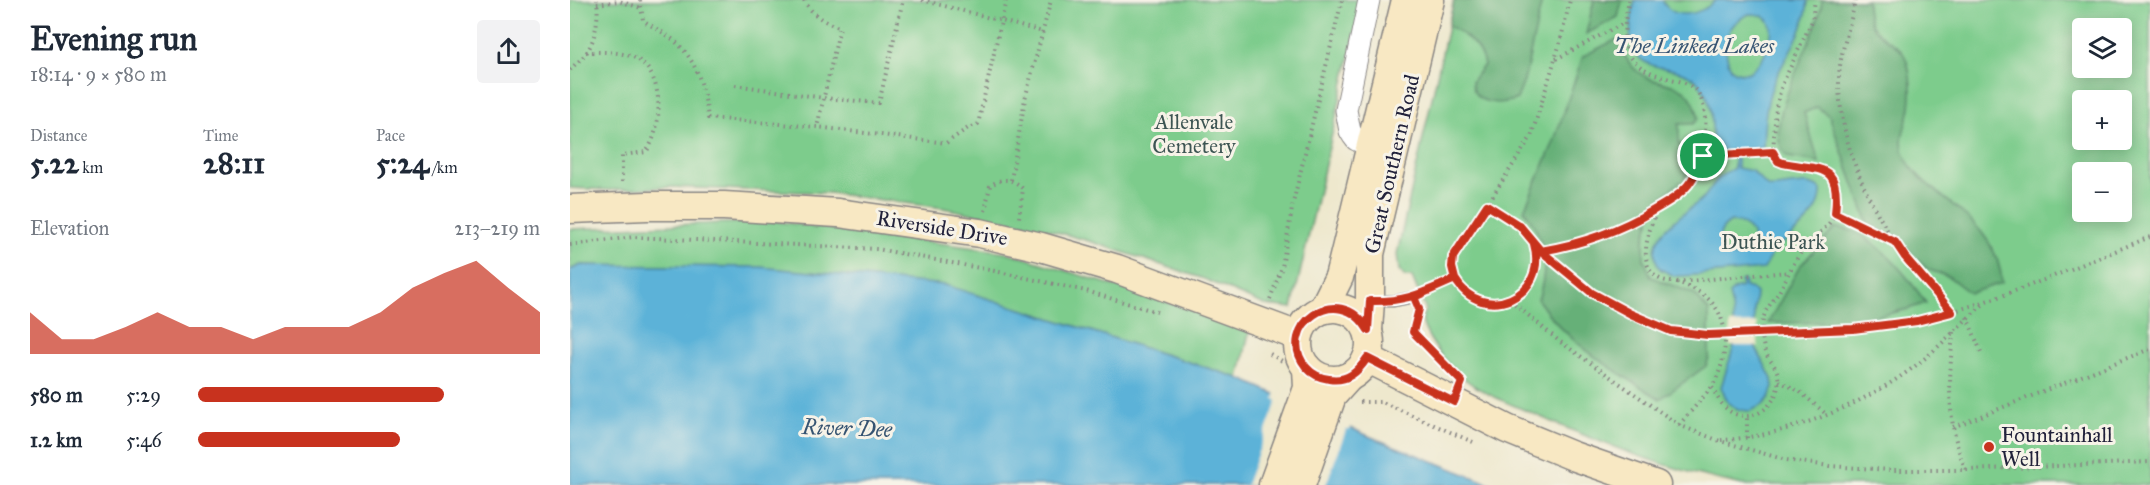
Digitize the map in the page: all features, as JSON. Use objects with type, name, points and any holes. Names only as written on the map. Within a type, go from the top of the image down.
[{"type":"street","points":[[1369,0],[1346,110],[1353,136],[1356,140],[1371,145]]},
{"type":"street","name":"Great Southern Road","points":[[1323,309],[1339,277],[1406,0]]},
{"type":"street","name":"Great Southern Road","points":[[1368,330],[1370,254],[1430,0]]},
{"type":"street","name":"Riverside Drive","points":[[570,210],[724,206],[838,213],[980,232],[1016,240],[1153,280],[1298,336]]},
{"type":"street","points":[[1274,485],[1328,379],[1370,340],[1368,330],[1354,313],[1334,307],[1323,309],[1307,319],[1298,336],[1298,353],[1328,379],[1454,402],[1518,434],[1656,485]]},
{"type":"street","points":[[1300,485],[1328,379]]},
{"type":"lane","points":[[1370,301],[1394,301],[1414,297]]},
{"type":"path","points":[[640,0],[643,21],[670,38],[692,60],[704,91],[708,118],[817,127],[946,143],[978,124],[1006,0]]},
{"type":"path","points":[[804,0],[815,15],[831,25],[840,27],[817,127]]},
{"type":"path","points":[[735,85],[824,98],[879,103],[903,0]]},
{"type":"path","points":[[922,0],[1043,32]]},
{"type":"path","points":[[1011,180],[1025,99],[1052,0]]},
{"type":"path","points":[[1270,300],[1282,267],[1293,203],[1342,0]]},
{"type":"path","points":[[1534,244],[1537,261],[1533,277],[1524,291],[1510,300],[1493,303],[1476,299],[1462,289],[1455,279],[1452,267],[1453,257],[1531,137],[1570,0]]},
{"type":"path","points":[[1541,251],[1564,247],[1607,234],[1659,207],[1689,185],[1703,156],[1705,122],[1703,105],[1697,92],[1686,83],[1654,74],[1635,63],[1627,51],[1624,23],[1629,0]]},
{"type":"path","points":[[1712,387],[1727,409],[1736,414],[1748,416],[1758,413],[1769,405],[1776,393],[1779,381],[1776,367],[1764,349],[1764,315],[1801,253],[1829,224],[1835,213],[1836,189],[1829,174],[1814,167],[1783,163],[1778,161],[1773,152],[1773,123],[1778,96],[1810,26],[1815,0]]},
{"type":"path","points":[[1855,0],[1839,75],[1842,120],[1850,150],[1871,200],[1895,242],[1952,312]]},
{"type":"path","points":[[570,70],[586,52],[597,18],[597,2],[619,1],[641,8]]},
{"type":"path","points":[[1555,59],[1624,23]]},
{"type":"path","points":[[586,52],[624,54],[638,59],[650,74],[658,94],[659,110],[650,146],[646,152],[622,155],[621,207]]},
{"type":"path","points":[[1703,156],[1773,152]]},
{"type":"path","points":[[980,232],[990,186],[998,180],[1011,180],[1017,182],[1023,189],[1016,240]]},
{"type":"path","points":[[1487,205],[1520,226],[1541,251],[1592,293],[1631,314],[1671,331],[1708,335],[1886,326],[1952,312],[1986,302],[2150,237]]},
{"type":"path","points":[[1659,207],[1648,235],[1646,250],[1647,261],[1654,275],[1660,279],[1683,284],[1708,299],[1720,313],[1724,322],[1724,358],[1712,387],[1679,425]]},
{"type":"path","points":[[1835,213],[1895,242]]},
{"type":"path","points":[[570,245],[634,237],[877,249],[1086,291],[1160,313]]},
{"type":"path","points":[[1673,282],[1788,272]]},
{"type":"path","points":[[1443,429],[1462,382],[1413,332],[1419,309],[1414,297],[1455,279]]},
{"type":"path","points":[[1510,300],[1559,341],[1679,425],[1717,440],[1769,455],[1808,464],[1859,469],[1966,470],[2150,462]]},
{"type":"path","points":[[1717,440],[1747,438],[1787,429],[1865,397],[1906,373],[1938,348],[1967,317],[1986,302]]},
{"type":"path","points":[[1967,317],[1981,352]]},
{"type":"path","points":[[1953,332],[1949,392],[1953,427],[1966,470]]},
{"type":"path","points":[[1953,427],[2150,349]]},
{"type":"path","points":[[1264,351],[1474,442]]},
{"type":"path","points":[[1779,381],[1805,396],[1826,414]]},
{"type":"path","points":[[1747,438],[1748,416]]},
{"type":"green space","name":"Allenvale Cemetery","points":[[570,0],[1363,0],[1292,308],[1265,305],[1204,279],[1089,241],[1039,227],[943,208],[829,193],[670,187],[610,190],[570,188]]},
{"type":"green space","name":"Duthie Park","points":[[1454,0],[2150,0],[2150,485],[1743,485],[1690,472],[1638,456],[1586,436],[1502,400],[1464,379],[1453,369],[1428,336],[1422,321],[1426,310],[1412,277],[1405,277],[1399,270],[1397,254]]},
{"type":"green space","points":[[1454,0],[1542,0],[1524,81],[1517,99],[1488,102],[1477,95],[1473,89],[1472,81],[1484,65],[1475,46],[1448,25]]},
{"type":"green space","points":[[1594,0],[1622,0],[1618,17],[1586,34]]},
{"type":"green space","points":[[1822,0],[1867,0],[1872,25],[1877,32],[1903,53],[1907,62],[1911,90],[1909,113],[1902,143],[1905,156],[1919,176],[1981,231],[1995,254],[2002,283],[1970,293],[1949,277],[1927,269],[1906,247],[1868,223],[1829,116],[1817,107],[1804,113],[1819,162],[1788,157],[1780,144],[1779,126],[1783,105],[1819,17]]},
{"type":"green space","points":[[1617,39],[1633,68],[1655,81],[1681,88],[1688,94],[1698,115],[1698,119],[1693,124],[1679,124],[1679,145],[1688,146],[1693,164],[1685,178],[1654,204],[1644,240],[1644,259],[1651,277],[1694,294],[1709,311],[1709,358],[1706,366],[1660,399],[1578,344],[1550,316],[1538,300],[1544,275],[1543,253],[1537,232],[1524,210],[1553,144],[1583,56]]},
{"type":"green space","points":[[774,221],[1006,252],[1250,328],[1239,378],[945,285],[581,265],[570,270],[570,229]]},
{"type":"green space","points":[[1835,228],[1861,235],[1874,244],[1899,267],[1926,303],[1868,318],[1828,322],[1768,323],[1800,266]]},
{"type":"water","name":"The Linked Lakes","points":[[1635,0],[1662,0],[1673,11],[1688,14],[1703,9],[1716,0],[1808,0],[1803,23],[1772,87],[1765,118],[1763,148],[1711,152],[1711,115],[1705,92],[1689,76],[1644,62],[1633,48],[1630,35]],"holes":[[[1749,14],[1761,15],[1767,19],[1770,24],[1770,39],[1759,63],[1749,72],[1739,73],[1731,69],[1726,52],[1727,37],[1735,24]]]},
{"type":"water","points":[[1734,158],[1737,158],[1737,168],[1752,171],[1768,187],[1803,184],[1815,186],[1821,190],[1817,208],[1805,223],[1774,251],[1764,269],[1674,276],[1660,269],[1655,257],[1660,237],[1676,219],[1704,197],[1719,177],[1734,168]],"holes":[[[1734,222],[1748,228],[1752,233],[1752,238],[1751,245],[1746,251],[1733,256],[1722,249],[1720,235],[1723,228]]]},
{"type":"water","name":"River Dee","points":[[581,265],[760,267],[945,285],[1239,378],[1371,437],[1493,485],[570,485],[570,270]]},
{"type":"water","points":[[1744,280],[1745,287],[1756,293],[1755,346],[1772,379],[1773,387],[1769,398],[1763,405],[1750,411],[1739,410],[1728,403],[1721,387],[1734,346],[1733,312],[1729,294],[1742,287],[1741,281]]},
{"type":"pier","points":[[1757,323],[1758,346],[1730,346],[1730,324]]},
{"type":"pier","points":[[1276,392],[1352,425],[1350,430],[1346,430],[1326,485],[1246,485],[1277,401],[1274,399]]},
{"type":"place","name":"Fountainhall Well","points":[[1989,447]]},
{"type":"route","points":[[1703,156],[1693,180],[1685,189],[1628,225],[1564,247],[1541,251],[1534,244],[1537,261],[1533,277],[1524,291],[1510,300],[1493,303],[1476,299],[1468,295],[1455,279],[1414,297],[1394,301],[1370,301],[1368,330],[1354,313],[1334,307],[1323,309],[1303,324],[1298,336],[1298,353],[1307,368],[1322,378],[1341,380],[1360,369],[1367,358],[1454,402],[1462,382],[1413,332],[1419,309],[1414,297],[1420,294],[1455,279],[1452,267],[1453,257],[1487,205],[1526,231],[1541,251],[1592,293],[1631,314],[1671,331],[1708,335],[1853,329],[1917,321],[1952,312],[1895,242],[1835,213],[1836,189],[1829,174],[1823,170],[1783,163],[1778,161],[1773,152],[1703,156]]}]
